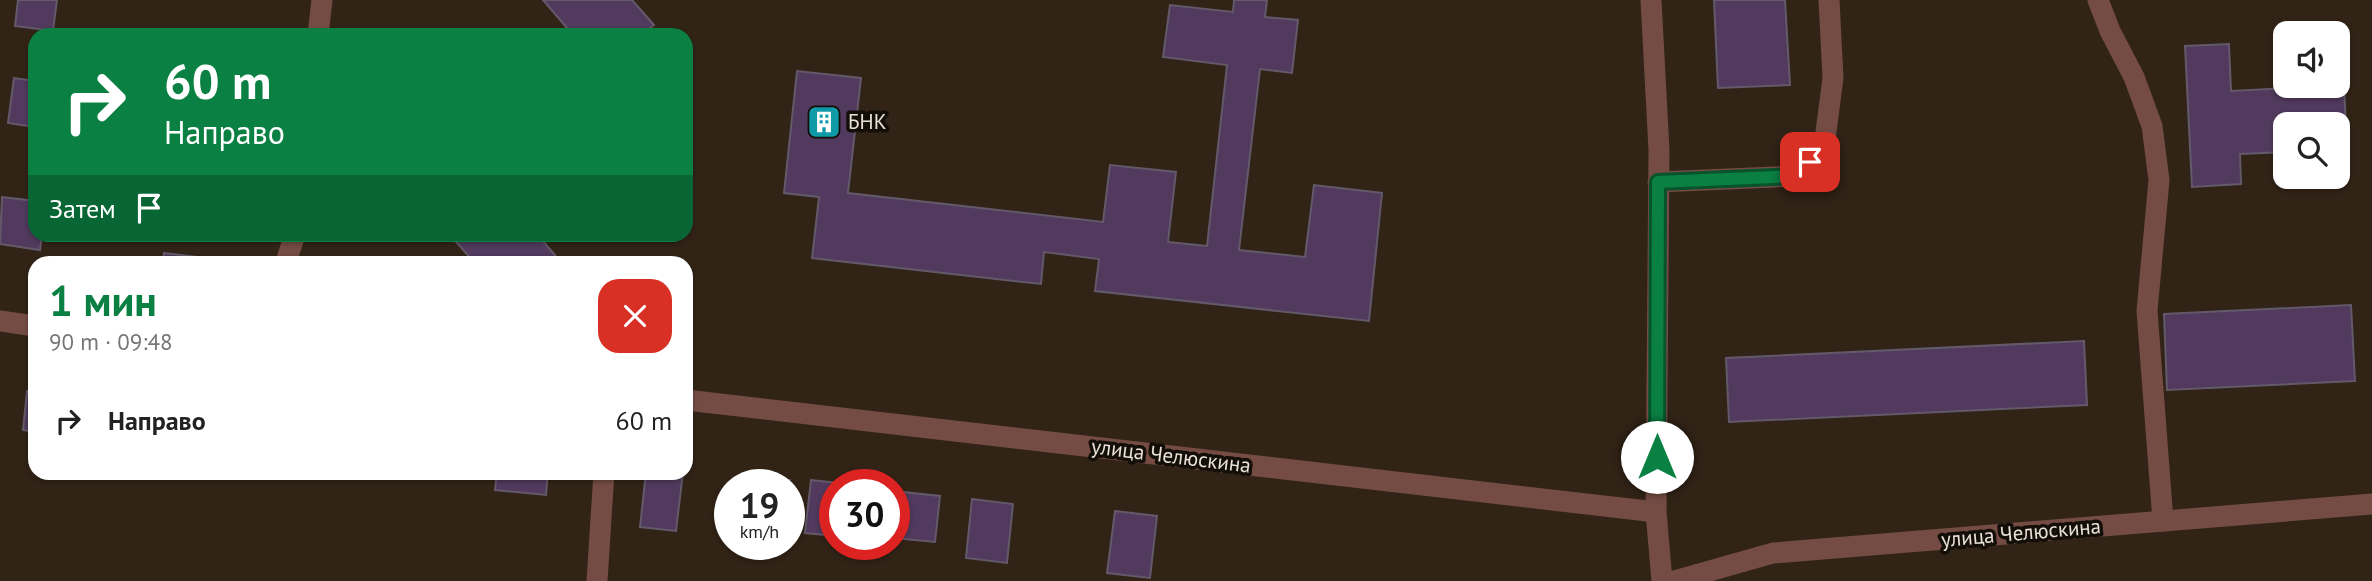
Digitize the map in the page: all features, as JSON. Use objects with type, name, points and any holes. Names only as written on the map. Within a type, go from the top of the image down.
[{"type":"street","points":[[319,28],[322,0]]},
{"type":"street","points":[[1651,0],[1659,150],[1656,512],[1662,581]]},
{"type":"street","points":[[1658,182],[1796,176],[1824,147],[1833,78],[1829,0]]},
{"type":"street","points":[[2098,0],[2110,31],[2134,77],[2152,127],[2159,180],[2147,311],[2164,521]]},
{"type":"street","points":[[0,321],[28,325]]},
{"type":"street","name":"улица Челюскина","points":[[693,401],[1656,512]]},
{"type":"street","points":[[597,581],[603,480]]},
{"type":"street","name":"улица Челюскина","points":[[1674,581],[1773,553],[2372,504]]},
{"type":"building","points":[[18,0],[57,0],[53,28],[15,26]]},
{"type":"building","points":[[543,0],[632,0],[654,25],[650,28],[567,28]]},
{"type":"building","name":"БНК","points":[[1234,0],[1267,0],[1265,17],[1298,20],[1292,73],[1260,69],[1239,250],[1305,257],[1314,185],[1382,193],[1369,321],[1095,291],[1099,259],[1044,252],[1041,284],[812,258],[819,197],[784,193],[797,71],[861,78],[848,193],[1103,222],[1110,165],[1176,172],[1168,242],[1207,246],[1227,65],[1163,57],[1170,5],[1233,12]]},
{"type":"building","points":[[1714,0],[1785,0],[1790,85],[1718,88]]},
{"type":"building","points":[[2229,44],[2231,91],[2273,89],[2273,98],[2345,98],[2345,112],[2273,112],[2273,153],[2240,154],[2241,184],[2192,187],[2185,46]]},
{"type":"building","points":[[14,78],[28,80],[28,126],[8,123]]},
{"type":"building","points":[[2,197],[28,200],[28,242],[41,242],[40,250],[0,244]]},
{"type":"building","points":[[456,242],[544,242],[556,256],[469,256]]},
{"type":"building","points":[[164,253],[190,256],[164,256]]},
{"type":"building","points":[[2351,305],[2355,381],[2167,390],[2164,314]]},
{"type":"building","points":[[2084,341],[2087,405],[1729,422],[1726,358]]},
{"type":"building","points":[[27,391],[28,431],[23,430]]},
{"type":"building","points":[[496,480],[547,480],[546,495],[495,490]]},
{"type":"building","points":[[645,480],[682,480],[676,531],[640,527]]},
{"type":"building","points":[[811,480],[819,481],[819,534],[805,533]]},
{"type":"building","points":[[910,493],[940,496],[935,542],[910,540]]},
{"type":"building","points":[[972,499],[1013,504],[1007,563],[966,558]]},
{"type":"building","points":[[1115,511],[1157,516],[1150,578],[1107,573]]},
{"type":"place","name":"БНК","points":[[824,122]]},
{"type":"route","points":[[1657,457],[1658,182],[1796,176],[1810,162]]}]
